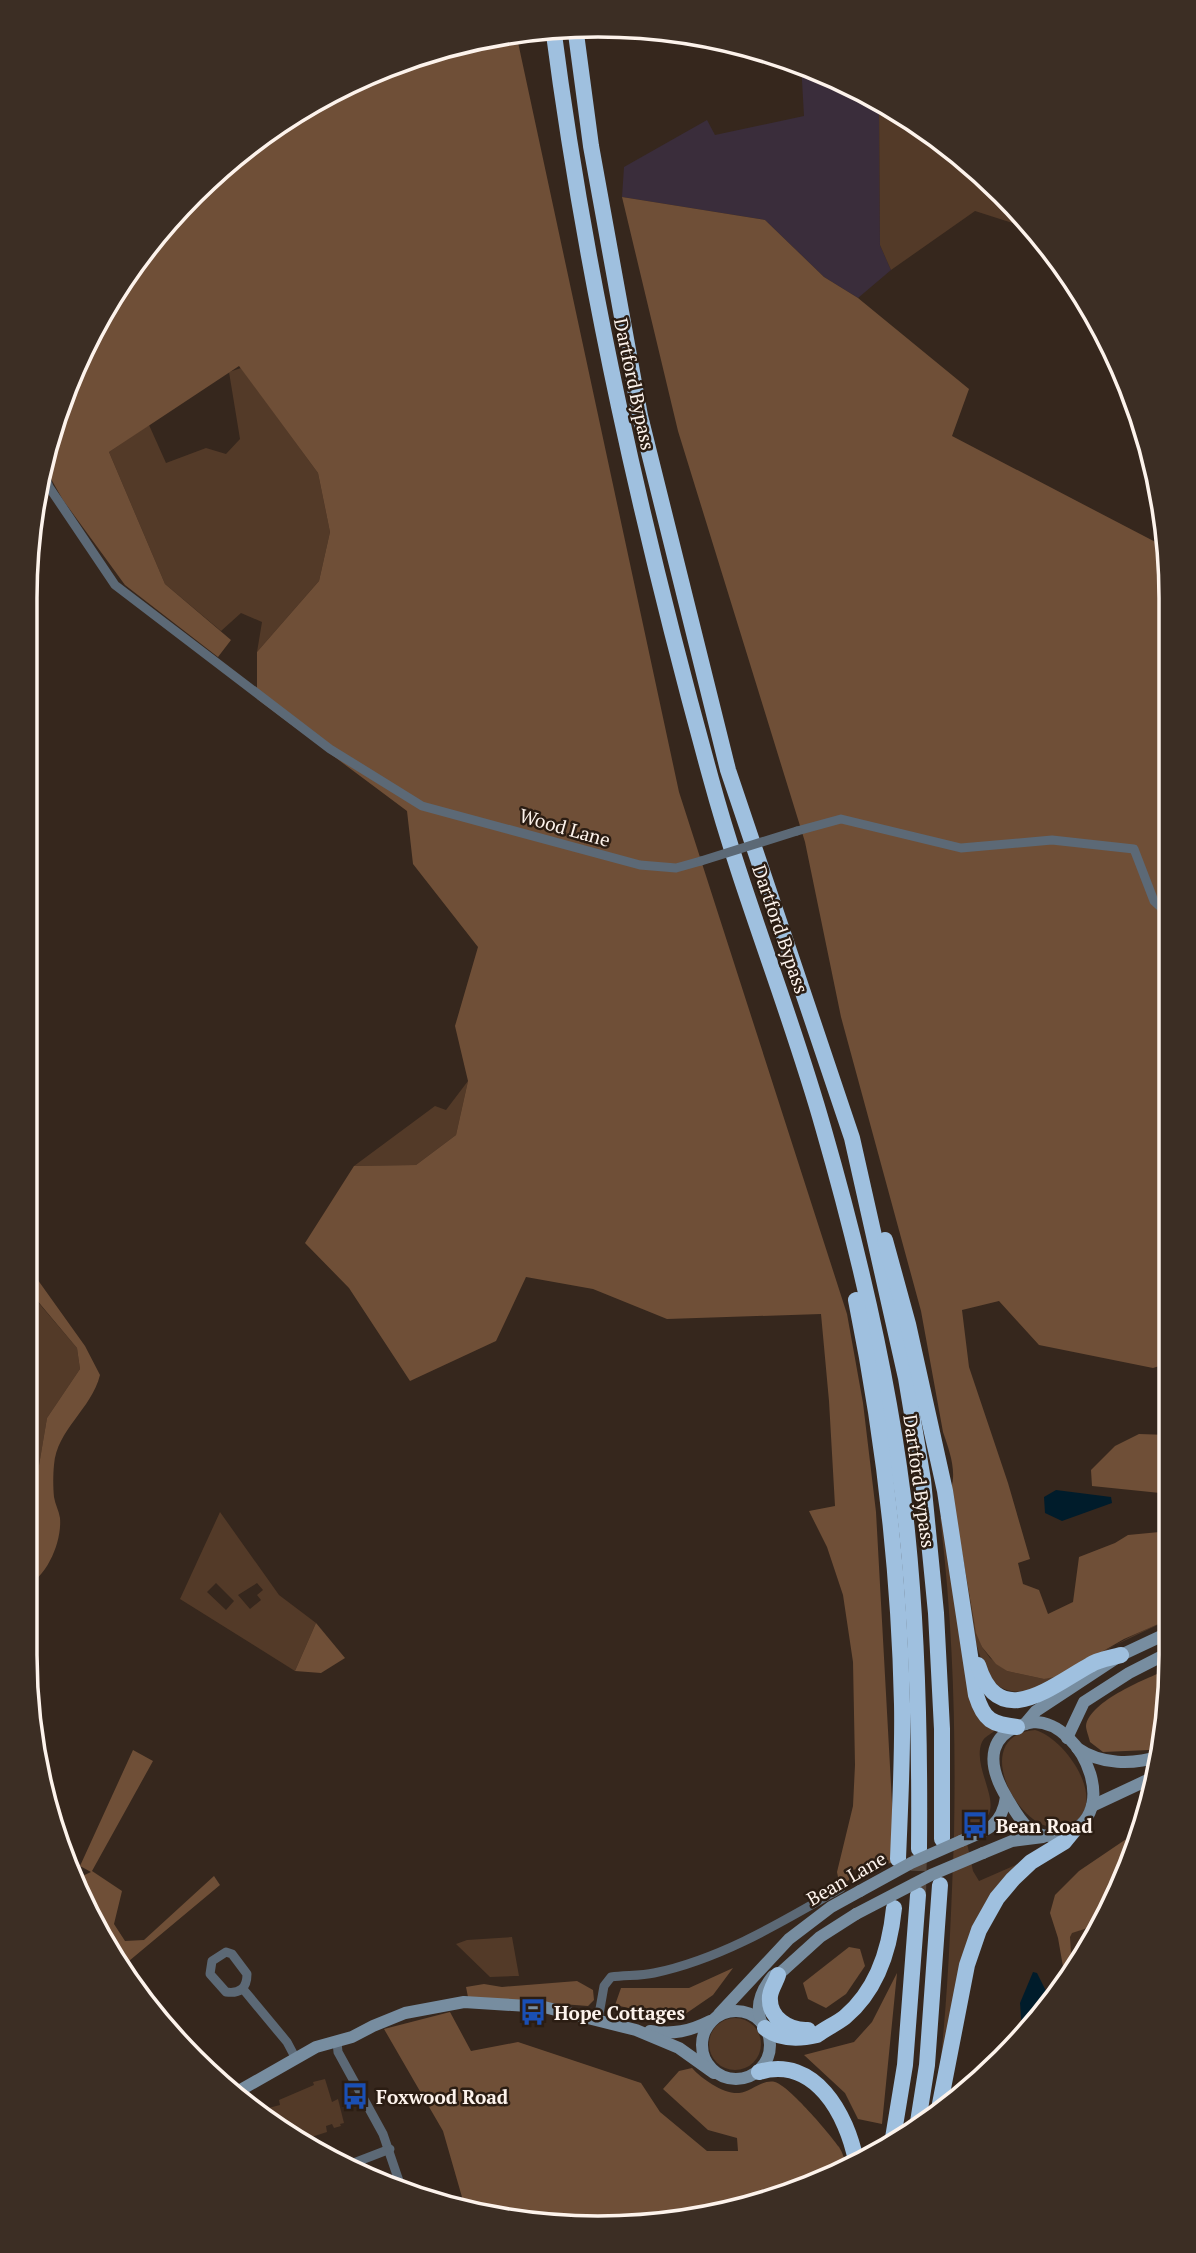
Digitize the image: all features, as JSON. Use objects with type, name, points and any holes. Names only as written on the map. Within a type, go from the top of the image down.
[{"type":"highway","name":"Dartford Bypass","points":[[577,38],[591,146],[640,416],[728,770],[852,1138],[906,1378],[924,1492],[936,1613],[942,1729],[942,1839]]},
{"type":"highway","name":"Dartford Bypass","points":[[555,39],[587,257],[628,455],[710,778],[729,843],[773,967],[822,1124],[852,1232],[886,1384],[907,1525],[914,1607],[920,1733],[919,1850]]},
{"type":"highway","points":[[852,1138],[897,1279],[908,1324],[945,1491],[976,1692],[984,1713],[996,1723],[1021,1726]]},
{"type":"highway","points":[[852,1232],[851,1277],[872,1379],[892,1533],[902,1703],[898,1859]]},
{"type":"highway","points":[[971,1654],[990,1689],[1005,1698],[1017,1700],[1027,1700],[1043,1694],[1093,1662],[1121,1655]]},
{"type":"highway","points":[[941,2099],[967,1965],[979,1930],[997,1898],[1013,1879],[1031,1862],[1064,1842],[1073,1830]]},
{"type":"highway","points":[[919,2115],[927,2065],[940,1885]]},
{"type":"highway","points":[[894,2132],[905,2065],[918,1895]]},
{"type":"highway","points":[[763,2025],[773,2034],[790,2038],[817,2035],[850,2012],[873,1984],[886,1952],[894,1908]]},
{"type":"highway","points":[[778,1975],[770,1996],[771,2008],[776,2017],[797,2030],[824,2030]]},
{"type":"highway","points":[[759,2072],[793,2070],[820,2087],[843,2119],[854,2154]]},
{"type":"main road","points":[[1021,1726],[1036,1711],[1121,1655],[1159,1637]]},
{"type":"main road","points":[[1067,1738],[1084,1702],[1159,1658]]},
{"type":"main road","points":[[1067,1738],[1083,1757],[1092,1775],[1092,1806],[1083,1822],[1073,1830],[1047,1837],[1035,1833],[1022,1823],[995,1775],[993,1756],[999,1739],[1006,1732],[1021,1726],[1042,1723],[1056,1729],[1067,1738],[1083,1752],[1114,1762],[1149,1759]]},
{"type":"main road","points":[[1092,1806],[1144,1782]]},
{"type":"main road","name":"Bean Lane","points":[[636,2031],[674,2033],[713,2019],[789,1939],[831,1907],[911,1863],[987,1830],[1003,1813],[1006,1797]]},
{"type":"main road","name":"Bean Lane","points":[[763,2025],[759,2011],[761,1995],[774,1976],[820,1937],[856,1914],[931,1875],[1012,1841],[1047,1837]]},
{"type":"main road","name":"Bean Lane","points":[[242,2089],[316,2047],[337,2042],[405,2013],[458,2003],[483,2002],[539,2007],[636,2031],[678,2048],[714,2073]]},
{"type":"main road","points":[[737,2011],[750,2014],[763,2025],[770,2048],[759,2072],[735,2080],[714,2073],[702,2055],[701,2048],[703,2034],[713,2019],[737,2011]]},
{"type":"street","name":"Wood Lane","points":[[49,486],[116,585],[330,749],[422,806],[640,865],[676,868],[841,819],[961,848],[1052,839],[1134,849],[1154,901],[1159,906]]},
{"type":"street","name":"Bean Lane","points":[[598,2020],[604,1986],[611,1977],[655,1973],[725,1949],[840,1889],[833,1880]]},
{"type":"street","points":[[725,1949],[731,1961]]},
{"type":"street","points":[[220,1954],[232,1954],[247,1973],[247,1982],[243,1989],[235,1993],[226,1992],[210,1974],[212,1961],[220,1954]]},
{"type":"street","points":[[243,1989],[287,2042],[295,2057]]},
{"type":"street","points":[[337,2042],[338,2052],[390,2149],[399,2179]]},
{"type":"street","points":[[357,2162],[390,2149]]},
{"type":"shaded area","points":[[518,43],[679,792],[847,1314],[863,1403],[876,1512],[893,1821],[891,1863],[852,1870],[849,1880],[843,1884],[839,1882],[837,1872],[853,1806],[853,1662],[843,1595],[827,1547],[809,1511],[835,1506],[821,1314],[667,1319],[593,1289],[526,1277],[496,1341],[410,1381],[349,1288],[305,1243],[354,1166],[416,1165],[456,1135],[468,1081],[455,1026],[478,947],[413,864],[407,811],[257,699],[257,652],[319,581],[330,532],[318,473],[239,366],[109,452],[165,584],[231,640],[218,657],[125,585],[63,500],[50,478],[79,383],[131,286],[176,228],[201,201],[228,176],[286,131],[350,95],[383,79],[453,56]]},
{"type":"shaded area","points":[[802,75],[879,112],[880,245],[891,270],[858,298],[824,277],[765,220],[622,197],[624,167],[707,120],[715,135],[804,116]]},
{"type":"shaded area","points":[[879,112],[940,153],[995,201],[1017,224],[975,211],[891,270],[880,245]]},
{"type":"shaded area","points":[[622,197],[765,220],[824,277],[858,298],[969,389],[952,436],[1156,542],[1159,598],[1159,1366],[1153,1368],[1039,1345],[999,1301],[962,1310],[969,1367],[1030,1559],[1018,1563],[1023,1584],[1039,1590],[1048,1614],[1073,1602],[1079,1557],[1128,1535],[1159,1532],[1159,1624],[1124,1639],[1060,1676],[1044,1679],[1007,1671],[996,1664],[982,1647],[976,1633],[951,1489],[952,1460],[943,1432],[921,1311],[841,1017],[805,842],[678,431]]},
{"type":"shaded area","points":[[241,368],[318,473],[330,532],[319,581],[257,652],[262,622],[241,613],[221,631],[165,584],[109,452],[149,425],[166,463],[206,448],[226,454],[240,439],[229,372]]},
{"type":"shaded area","points":[[468,1081],[456,1135],[416,1165],[354,1166],[435,1106],[446,1110]]},
{"type":"shaded area","points":[[37,1279],[85,1346],[100,1375],[96,1387],[56,1452],[53,1489],[60,1527],[52,1558],[37,1578],[37,1477],[47,1418],[80,1369],[77,1348],[37,1300]]},
{"type":"shaded area","points":[[37,1301],[77,1348],[80,1369],[47,1418],[37,1477]]},
{"type":"shaded area","points":[[1139,1434],[1159,1435],[1159,1493],[1092,1486],[1091,1470],[1115,1446]]},
{"type":"shaded area","points":[[220,1512],[279,1595],[316,1623],[295,1671],[180,1599]],"holes":[[[216,1583],[234,1601],[226,1610],[207,1592]],[[257,1583],[263,1590],[257,1595],[261,1600],[250,1609],[238,1595]]]},
{"type":"shaded area","points":[[940,1517],[957,1597],[994,1731],[983,1740],[980,1752],[991,1805],[989,1813],[980,1823],[964,1829],[973,1871],[979,1881],[1018,1864],[997,1887],[938,2085],[949,1960],[955,1796],[951,1636]]},
{"type":"shaded area","points":[[959,1536],[974,1622],[982,1647],[990,1658],[1007,1671],[1044,1679],[1115,1645],[1048,1684],[1029,1690],[1011,1691],[996,1684],[985,1668],[974,1637]]},
{"type":"shaded area","points":[[316,1623],[345,1658],[321,1673],[295,1671]]},
{"type":"shaded area","points":[[1158,1674],[1150,1749],[1103,1752],[1090,1742],[1086,1726],[1090,1717],[1108,1699]]},
{"type":"shaded area","points":[[1035,1730],[1048,1736],[1072,1760],[1086,1792],[1085,1807],[1078,1819],[1063,1827],[1047,1826],[1031,1817],[1017,1802],[1007,1784],[1002,1766],[1004,1749],[1015,1736]]},
{"type":"shaded area","points":[[133,1750],[153,1761],[92,1871],[122,1891],[114,1924],[125,1941],[144,1940],[214,1876],[220,1885],[128,1962],[82,1876],[91,1872],[80,1866]]},
{"type":"shaded area","points":[[1128,1838],[1117,1870],[1088,1928],[1072,1933],[1070,1937],[1071,1957],[1063,1969],[1050,1913],[1055,1895],[1079,1871]]},
{"type":"shaded area","points":[[1089,1926],[1071,1957],[1068,1933]]},
{"type":"shaded area","points":[[512,1937],[519,1976],[490,1977],[456,1944],[467,1940]]},
{"type":"shaded area","points":[[849,1947],[860,1949],[865,1966],[846,1994],[826,2008],[808,1999],[803,1983]]},
{"type":"shaded area","points":[[733,1968],[713,1995],[678,2019],[615,2005],[621,1988],[689,1988]]},
{"type":"shaded area","points":[[897,1973],[882,2124],[858,2119],[845,2093],[804,2055],[854,2042],[872,2022]]},
{"type":"shaded area","points":[[577,1981],[593,1990],[594,2000],[588,2006],[468,1997],[466,1987],[484,1984],[502,1987]]},
{"type":"shaded area","points":[[450,2012],[471,2051],[518,2042],[641,2083],[660,2112],[707,2151],[738,2151],[737,2138],[708,2130],[663,2089],[679,2071],[692,2068],[713,2085],[733,2093],[743,2092],[766,2082],[775,2082],[799,2101],[827,2132],[844,2159],[813,2174],[743,2197],[635,2215],[561,2215],[463,2199],[443,2131],[384,2029]]},
{"type":"shaded area","points":[[735,2018],[745,2020],[753,2026],[759,2034],[759,2054],[753,2062],[745,2068],[735,2070],[725,2068],[717,2062],[711,2054],[709,2044],[711,2034],[717,2026],[725,2020]]},
{"type":"shaded area","points":[[325,2079],[332,2102],[338,2099],[344,2123],[334,2128],[332,2124],[326,2126],[327,2132],[311,2137],[267,2108],[280,2105],[279,2100],[314,2085],[313,2082]]},
{"type":"water","points":[[1056,1490],[1111,1497],[1112,1503],[1062,1521],[1045,1513],[1044,1497]]},
{"type":"water","points":[[1033,1972],[1037,1973],[1047,1992],[1021,2023],[1020,2003]]},
{"type":"tunnel","points":[[918,1895],[919,1849]]},
{"type":"place","name":"Bean Road","points":[[975,1825]]},
{"type":"place","name":"Hope Cottages","points":[[533,2012]]},
{"type":"place","name":"Foxwood Road","points":[[355,2096]]}]
